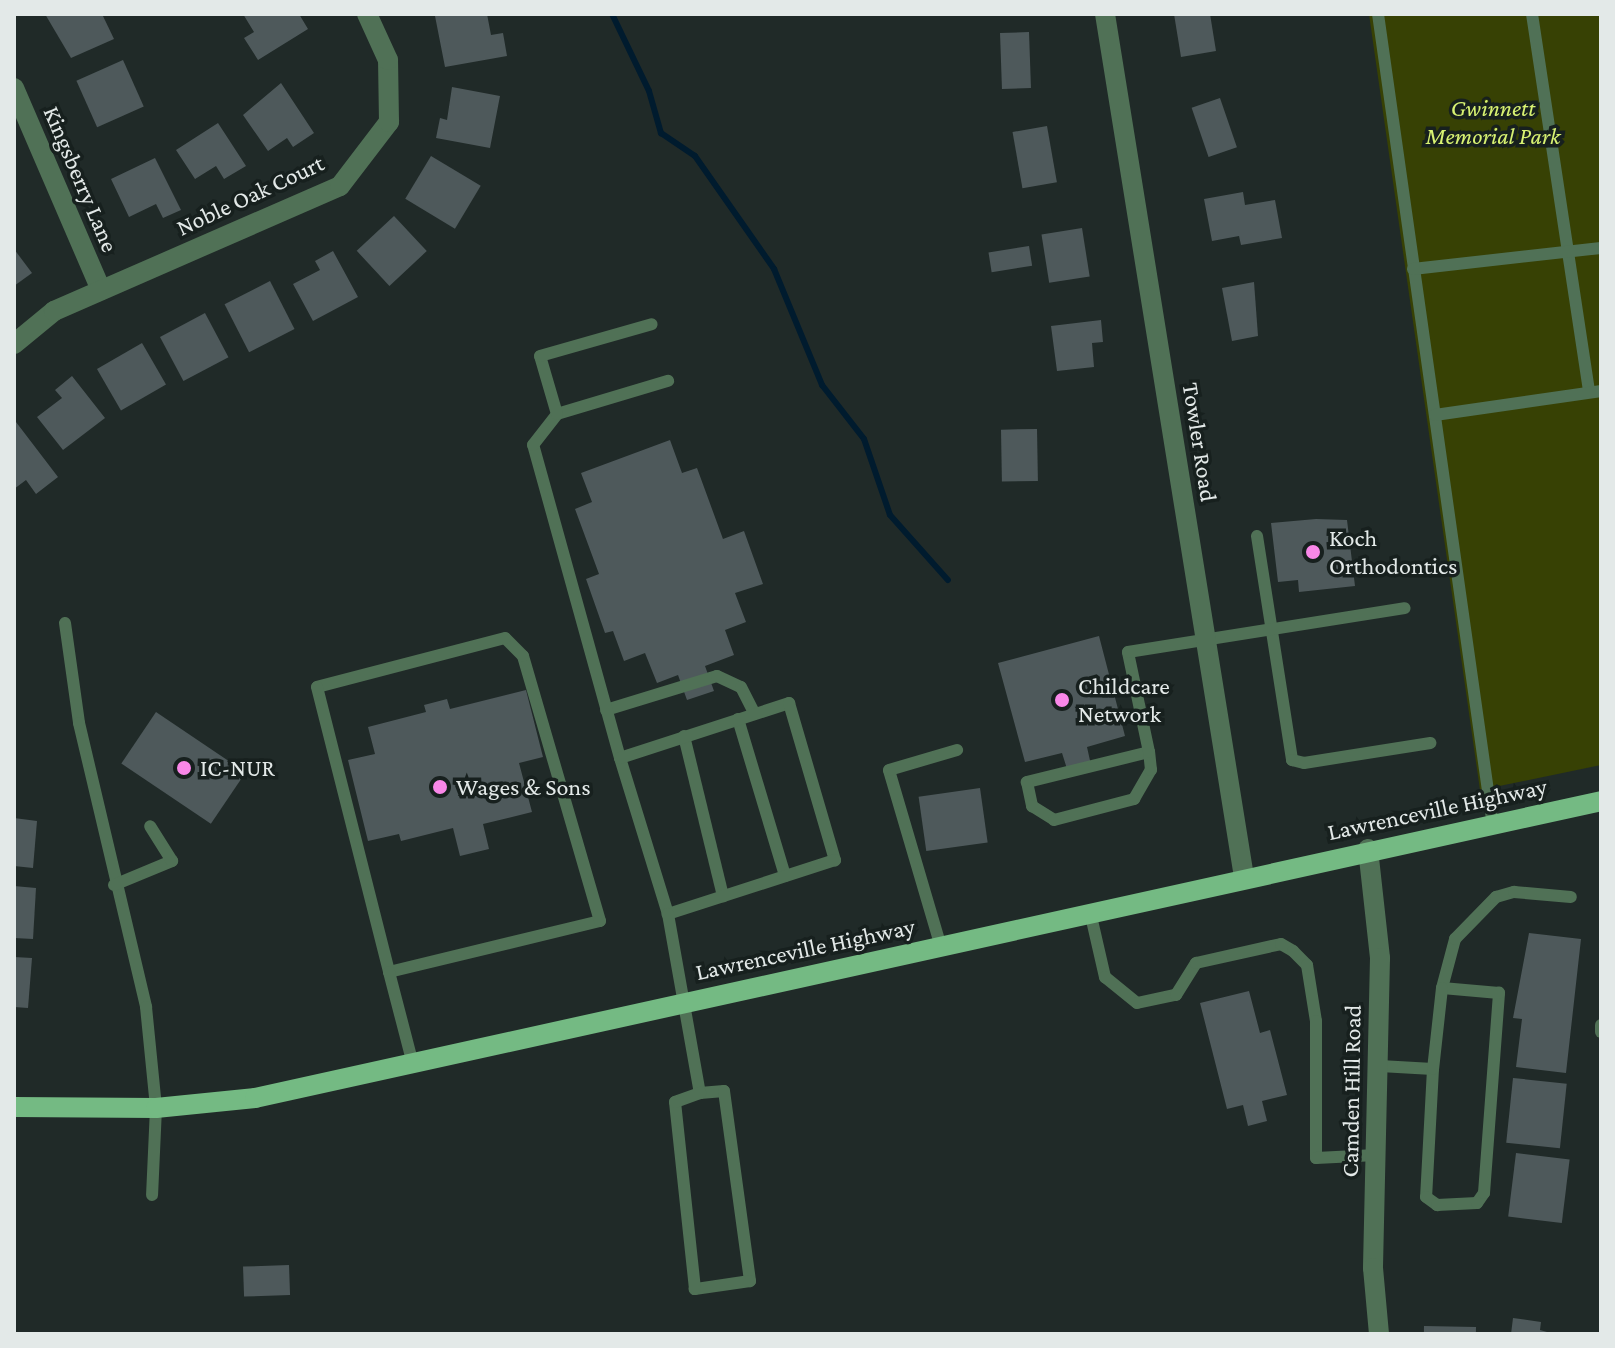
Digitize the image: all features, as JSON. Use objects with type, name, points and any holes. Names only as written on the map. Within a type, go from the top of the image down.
[{"type":"main road","name":"Lawrenceville Highway","points":[[14,1107],[156,1108],[255,1098],[681,1002],[1091,916],[1368,849],[1493,826],[1601,801]]},
{"type":"street","name":"Noble Oak Court","points":[[14,344],[54,311],[340,186],[389,122],[388,60],[367,14]]},
{"type":"street","name":"Towler Road","points":[[1105,14],[1244,877]]},
{"type":"street","name":"Kingsberry Lane","points":[[14,88],[101,290]]},
{"type":"street","name":"Camden Hill Road","points":[[1368,849],[1380,958],[1380,1066],[1373,1268],[1379,1334]]},
{"type":"lane","points":[[1378,14],[1493,826]]},
{"type":"lane","points":[[1435,415],[1595,392],[1565,251],[1532,14]]},
{"type":"lane","points":[[1413,269],[1601,248]]},
{"type":"lane","points":[[557,414],[540,356],[652,324]]},
{"type":"lane","points":[[668,381],[557,414],[533,445],[606,710],[668,914],[681,1002],[700,1093]]},
{"type":"lane","points":[[1257,536],[1292,760],[1304,763],[1430,743]]},
{"type":"lane","points":[[1149,752],[1027,782],[1032,806],[1054,820],[1134,799],[1151,770],[1149,752],[1128,652],[1204,636],[1405,608]]},
{"type":"lane","points":[[65,623],[79,723],[114,885],[146,1007],[156,1108],[152,1195]]},
{"type":"lane","points":[[389,972],[600,921],[523,656],[505,638],[317,687],[389,972],[413,1064]]},
{"type":"lane","points":[[606,710],[717,676],[741,687],[755,714]]},
{"type":"lane","points":[[620,758],[789,703],[835,860],[668,914]]},
{"type":"lane","points":[[738,719],[785,876]]},
{"type":"lane","points":[[684,736],[723,896]]},
{"type":"lane","points":[[941,947],[889,770],[957,750]]},
{"type":"lane","points":[[114,885],[172,861],[150,826]]},
{"type":"lane","points":[[1442,988],[1499,993],[1484,1193],[1477,1203],[1437,1205],[1426,1197],[1433,1069],[1442,988],[1455,939],[1496,897],[1514,892],[1571,897]]},
{"type":"lane","points":[[1091,916],[1105,977],[1137,1003],[1176,995],[1196,963],[1281,944],[1293,951],[1307,965],[1316,1021],[1316,1158],[1376,1155]]},
{"type":"lane","points":[[1601,1025],[1601,1032]]},
{"type":"lane","points":[[1380,1066],[1433,1069]]},
{"type":"lane","points":[[724,1091],[750,1281],[695,1289],[675,1102],[700,1093],[724,1091]]},
{"type":"green space","name":"Gwinnett Memorial Park","points":[[1369,14],[1601,14],[1601,765],[1480,790]]},
{"type":"building","points":[[45,14],[102,14],[114,39],[71,58]]},
{"type":"building","points":[[243,14],[299,14],[308,29],[258,60],[244,38],[254,32]]},
{"type":"building","points":[[487,14],[491,35],[503,33],[507,56],[445,67],[435,16]]},
{"type":"building","points":[[1174,14],[1210,14],[1216,51],[1181,57]]},
{"type":"building","points":[[1029,32],[1031,88],[1002,89],[1000,33]]},
{"type":"building","points":[[123,60],[144,107],[97,127],[76,81]]},
{"type":"building","points":[[281,83],[314,133],[293,147],[287,138],[268,151],[243,115]]},
{"type":"building","points":[[452,87],[500,96],[490,148],[436,138],[440,118],[447,120]]},
{"type":"building","points":[[1220,98],[1237,147],[1209,157],[1192,108]]},
{"type":"building","points":[[218,123],[246,166],[224,179],[216,166],[195,179],[176,150]]},
{"type":"building","points":[[1047,126],[1057,182],[1022,188],[1013,132]]},
{"type":"building","points":[[431,156],[481,186],[455,229],[405,199]]},
{"type":"building","points":[[155,158],[181,210],[163,218],[156,204],[129,217],[111,179]]},
{"type":"building","points":[[1243,192],[1245,205],[1275,200],[1282,238],[1241,245],[1239,236],[1212,241],[1204,199]]},
{"type":"building","points":[[394,216],[427,251],[389,286],[357,251]]},
{"type":"building","points":[[1082,228],[1090,276],[1049,283],[1042,234]]},
{"type":"building","points":[[1029,246],[1032,266],[992,272],[989,252]]},
{"type":"building","points":[[14,249],[32,273],[14,286]]},
{"type":"building","points":[[333,251],[358,297],[313,321],[293,284],[320,270],[315,261]]},
{"type":"building","points":[[270,281],[295,329],[249,352],[225,304]]},
{"type":"building","points":[[1254,282],[1258,336],[1232,341],[1222,288]]},
{"type":"building","points":[[205,313],[228,357],[183,381],[160,337]]},
{"type":"building","points":[[1101,320],[1103,342],[1092,343],[1094,367],[1057,371],[1051,326]]},
{"type":"building","points":[[142,343],[166,385],[121,411],[97,369]]},
{"type":"building","points":[[72,376],[105,418],[63,450],[37,417],[62,398],[55,390]]},
{"type":"building","points":[[16,422],[58,477],[36,494],[26,480],[14,489]]},
{"type":"building","points":[[1037,429],[1038,481],[1002,482],[1001,430]]},
{"type":"building","points":[[670,440],[682,473],[697,468],[723,539],[744,531],[763,584],[735,593],[746,622],[725,630],[734,655],[705,666],[714,691],[687,700],[678,675],[657,683],[645,653],[624,661],[613,631],[605,633],[586,579],[599,574],[575,509],[592,502],[581,473]]},
{"type":"building","name":"Koch Orthodontics","points":[[1347,520],[1355,586],[1299,592],[1298,580],[1278,582],[1271,523]]},
{"type":"building","name":"Childcare Network","points":[[1099,636],[1125,736],[1087,747],[1091,765],[1068,772],[1062,753],[1025,762],[998,663]]},
{"type":"building","name":"Wages & Sons","points":[[526,690],[543,757],[519,763],[532,812],[483,824],[489,849],[460,856],[453,828],[401,841],[399,834],[368,841],[348,760],[375,754],[368,727],[426,712],[424,705],[447,699],[450,709]]},
{"type":"building","name":"IC-NUR","points":[[156,712],[246,772],[211,824],[121,763]]},
{"type":"building","points":[[980,788],[988,842],[926,851],[919,797]]},
{"type":"building","points":[[14,818],[37,821],[33,868],[14,866]]},
{"type":"building","points":[[14,886],[36,888],[33,939],[14,938]]},
{"type":"building","points":[[1529,933],[1581,939],[1566,1073],[1516,1067],[1522,1019],[1513,1018]]},
{"type":"building","points":[[14,957],[32,958],[28,1008],[14,1007]]},
{"type":"building","points":[[1249,991],[1260,1033],[1270,1030],[1287,1095],[1262,1101],[1267,1121],[1248,1126],[1243,1105],[1227,1109],[1200,1003]]},
{"type":"building","points":[[1513,1078],[1567,1084],[1560,1148],[1506,1143]]},
{"type":"building","points":[[1516,1153],[1570,1160],[1562,1223],[1508,1217]]},
{"type":"building","points":[[289,1265],[290,1295],[244,1297],[243,1267]]},
{"type":"building","points":[[1513,1318],[1541,1322],[1540,1330],[1554,1334],[1511,1334]]},
{"type":"building","points":[[1424,1326],[1476,1327],[1476,1334],[1424,1334]]},
{"type":"waterway","points":[[612,14],[649,91],[661,133],[695,156],[774,269],[822,385],[864,439],[890,515],[948,580]]},
{"type":"place","name":"Koch Orthodontics","points":[[1313,552]]},
{"type":"place","name":"Childcare Network","points":[[1062,700]]},
{"type":"place","name":"IC-NUR","points":[[184,768]]},
{"type":"place","name":"Wages & Sons","points":[[440,787]]}]
